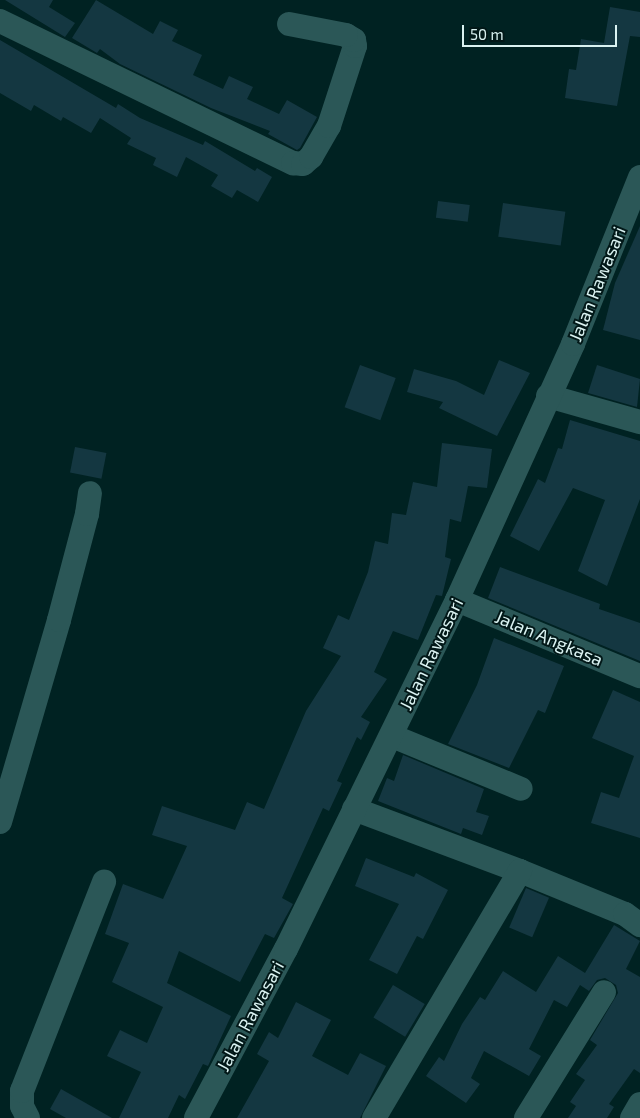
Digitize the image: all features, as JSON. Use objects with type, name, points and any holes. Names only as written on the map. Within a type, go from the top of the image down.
[{"type":"street","points":[[0,21],[293,164],[304,164],[311,157],[329,126],[355,46],[354,40],[346,35],[289,24]]},
{"type":"street","name":"Jalan Rawasari","points":[[196,1118],[286,949],[457,600],[573,344],[640,177]]},
{"type":"street","points":[[548,396],[640,422]]},
{"type":"street","points":[[0,822],[59,620],[87,514],[90,493]]},
{"type":"street","name":"Jalan Angkasa","points":[[457,600],[640,676]]},
{"type":"street","points":[[392,736],[521,789]]},
{"type":"street","points":[[354,809],[520,871],[625,914],[640,925]]},
{"type":"street","points":[[374,1118],[520,871]]},
{"type":"street","points":[[28,1118],[22,1106],[22,1092],[104,882]]},
{"type":"street","points":[[526,1118],[604,992]]},
{"type":"street","points":[[632,1118],[640,1104]]},
{"type":"building","points":[[5,0],[53,0],[49,7],[75,23],[65,37]]},
{"type":"building","points":[[96,0],[153,34],[160,21],[178,30],[172,41],[202,55],[193,75],[223,89],[229,76],[253,87],[247,99],[279,114],[287,100],[317,117],[300,148],[297,150],[268,134],[270,131],[211,108],[120,64],[100,49],[97,53],[72,38]]},
{"type":"building","points":[[610,7],[640,12],[640,37],[630,36],[617,106],[565,98],[569,69],[576,70],[581,39],[604,43]]},
{"type":"building","points":[[0,40],[116,108],[118,104],[140,118],[203,145],[205,141],[255,171],[257,168],[272,177],[258,202],[237,190],[232,198],[211,186],[218,175],[186,157],[177,177],[153,165],[156,158],[127,144],[131,138],[100,118],[91,133],[63,117],[61,121],[34,105],[31,111],[0,93]]},
{"type":"building","points":[[438,201],[470,205],[468,222],[436,218]]},
{"type":"building","points":[[503,203],[565,212],[561,245],[498,237]]},
{"type":"building","points":[[640,226],[640,340],[603,330],[615,283]]},
{"type":"building","points":[[499,360],[530,373],[497,436],[439,408],[443,402],[407,392],[414,369],[456,381],[484,395]]},
{"type":"building","points":[[360,365],[396,378],[380,420],[345,407]]},
{"type":"building","points":[[597,365],[640,379],[637,407],[588,393]]},
{"type":"building","points":[[570,420],[640,441],[640,499],[607,586],[578,571],[605,500],[573,488],[539,551],[510,536],[538,479],[545,483],[558,448],[562,449]]},
{"type":"building","points":[[442,443],[492,449],[487,488],[468,486],[461,522],[450,519],[445,557],[451,559],[442,596],[436,595],[418,640],[393,631],[374,672],[387,679],[361,717],[370,722],[361,740],[357,737],[337,781],[342,783],[329,811],[323,808],[282,898],[293,904],[274,938],[265,934],[240,982],[179,951],[167,983],[231,1016],[208,1066],[203,1064],[185,1099],[179,1095],[168,1118],[119,1118],[141,1072],[107,1056],[120,1030],[147,1043],[163,1007],[112,982],[129,943],[105,934],[123,884],[163,899],[187,846],[152,835],[162,806],[235,830],[247,802],[264,809],[306,711],[341,656],[323,648],[338,615],[349,620],[368,572],[375,541],[388,544],[392,513],[406,515],[413,482],[437,487]]},
{"type":"building","points":[[75,447],[106,453],[101,479],[70,473]]},
{"type":"building","points":[[500,567],[600,604],[599,609],[640,623],[640,661],[488,598]]},
{"type":"building","points":[[494,638],[564,666],[545,713],[538,710],[509,768],[448,744],[477,685]]},
{"type":"building","points":[[613,690],[640,702],[640,838],[591,823],[601,792],[619,798],[634,756],[592,738]]},
{"type":"building","points":[[403,755],[484,789],[476,812],[489,816],[482,835],[463,828],[461,834],[378,801],[387,778],[394,781]]},
{"type":"building","points":[[366,858],[414,877],[416,873],[448,890],[423,939],[417,936],[397,974],[369,960],[399,904],[355,886]]},
{"type":"building","points":[[526,888],[549,898],[532,937],[509,928]]},
{"type":"building","points":[[614,925],[640,941],[626,969],[640,977],[640,1073],[634,1069],[609,1104],[614,1107],[607,1118],[568,1118],[576,1106],[570,1102],[585,1080],[576,1074],[597,1045],[590,1040],[618,993],[616,985],[605,978],[597,980],[589,991],[580,985],[567,1007],[554,1000],[529,1049],[541,1056],[529,1076],[484,1051],[471,1078],[480,1084],[466,1103],[426,1076],[439,1057],[444,1061],[462,1024],[480,997],[485,1000],[503,971],[536,992],[558,956],[585,973]]},
{"type":"building","points":[[393,985],[425,1004],[405,1037],[373,1018]]},
{"type":"building","points":[[296,1002],[331,1020],[312,1056],[348,1075],[360,1053],[386,1066],[360,1118],[237,1118],[269,1061],[257,1054],[269,1032],[278,1038]]},
{"type":"building","points":[[61,1089],[112,1118],[66,1118],[50,1109]]}]
